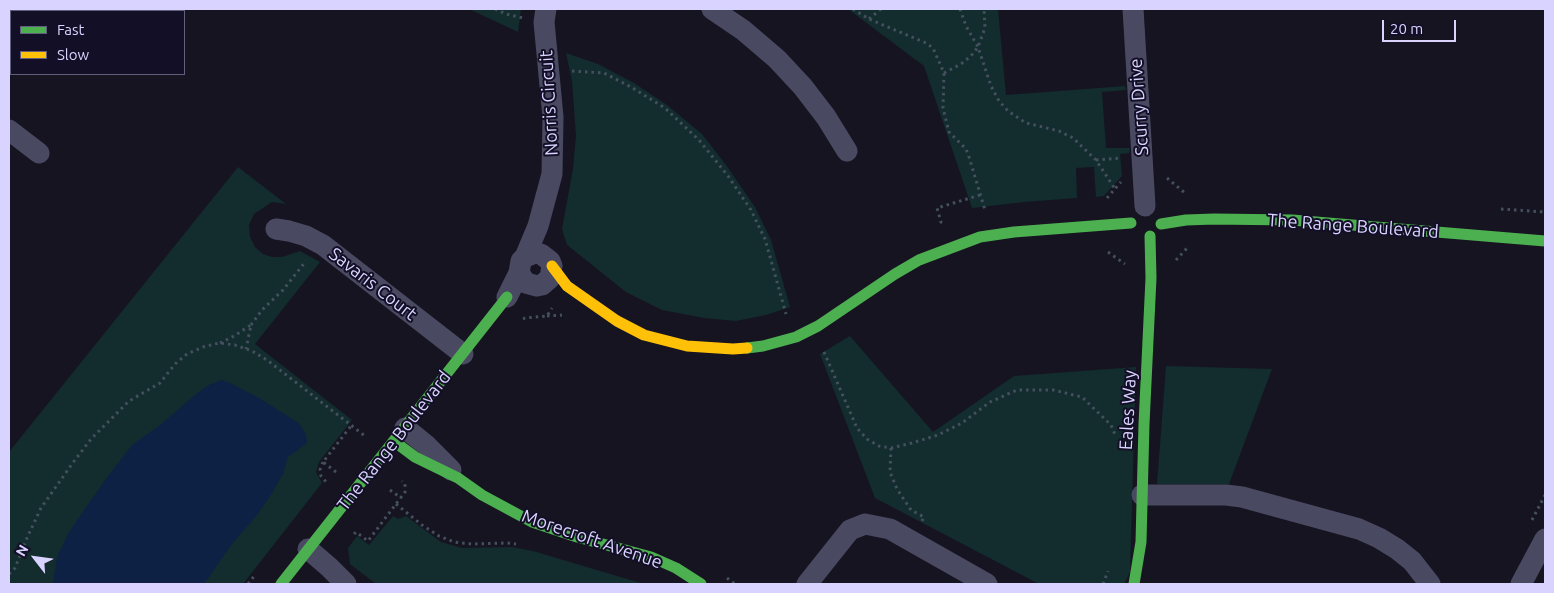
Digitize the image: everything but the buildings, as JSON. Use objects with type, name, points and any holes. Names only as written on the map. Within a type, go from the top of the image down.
[{"type":"street","name":"Norris Circuit","points":[[522,265],[538,226],[552,174],[553,116],[544,22],[546,9]]},
{"type":"street","points":[[712,9],[743,30],[777,59],[804,87],[826,116],[847,151]]},
{"type":"street","name":"Scurry Drive","points":[[1133,9],[1145,206]]},
{"type":"street","points":[[9,130],[39,153]]},
{"type":"street","points":[[1145,206],[1156,210],[1161,219],[1155,230],[1145,237],[1136,233],[1131,223],[1135,212],[1145,206]]},
{"type":"street","name":"The Range Boulevard","points":[[1155,230],[1186,220],[1292,220],[1545,241]]},
{"type":"street","points":[[545,275],[541,254],[530,254],[522,265],[526,283],[545,275],[567,286],[617,321],[644,335],[687,346],[733,349],[755,347],[796,337],[818,326],[911,264],[980,237],[1014,232],[1131,223]]},
{"type":"street","points":[[538,226],[545,275]]},
{"type":"street","name":"Savaris Court","points":[[276,230],[289,231],[306,236],[320,244],[463,354]]},
{"type":"street","name":"Eales Way","points":[[1134,584],[1141,542],[1155,230]]},
{"type":"street","name":"The Range Boulevard","points":[[281,584],[507,297],[522,265]]},
{"type":"street","points":[[507,297],[545,275]]},
{"type":"street","name":"Morecroft Avenue","points":[[400,435],[426,445],[458,478],[482,495],[532,522],[577,537],[651,557],[676,568],[701,584]]},
{"type":"street","points":[[1142,495],[1226,495],[1242,497],[1359,529],[1397,549],[1412,561],[1430,584]]},
{"type":"street","points":[[807,584],[850,530],[865,524],[890,529],[987,584]]},
{"type":"street","points":[[1521,584],[1545,539]]},
{"type":"street","points":[[304,555],[321,578],[330,575],[346,584]]},
{"type":"path","points":[[853,9],[869,19],[930,45],[939,59],[944,73],[943,108],[949,132],[966,149],[970,156],[985,210]]},
{"type":"path","points":[[869,19],[881,9]]},
{"type":"path","points":[[960,9],[966,26],[978,47],[991,86],[999,101],[1008,111],[1026,123],[1059,131],[1073,138],[1096,160],[1115,189]]},
{"type":"path","points":[[944,73],[966,60],[978,47],[985,28],[984,9]]},
{"type":"path","points":[[1096,160],[1142,155]]},
{"type":"path","points":[[1163,175],[1184,193],[1193,192]]},
{"type":"path","points":[[1106,199],[1125,177]]},
{"type":"path","points":[[933,225],[941,222],[937,208],[980,195]]},
{"type":"path","points":[[979,211],[994,208]]},
{"type":"path","points":[[1496,208],[1545,212]]},
{"type":"path","points":[[9,574],[15,568],[33,524],[54,488],[114,414],[129,401],[160,383],[175,364],[186,354],[219,343],[251,325],[262,310],[283,290],[320,244]]},
{"type":"path","points":[[519,325],[525,318],[547,316],[567,286]]},
{"type":"path","points":[[777,314],[793,308]]},
{"type":"path","points":[[246,349],[251,325]]},
{"type":"path","points":[[219,343],[235,345],[267,360],[366,437],[372,429]]},
{"type":"path","points":[[323,462],[336,472],[327,484],[321,476],[320,470],[323,462],[351,426]]},
{"type":"path","points":[[891,448],[890,472],[897,489],[911,510],[924,517],[912,542]]},
{"type":"path","points":[[330,575],[356,532],[368,541],[401,498],[405,492],[405,484],[400,478],[390,490],[401,498]]},
{"type":"path","points":[[396,504],[431,531],[454,542],[523,545]]},
{"type":"path","points":[[248,584],[260,569]]},
{"type":"green space","points":[[469,9],[521,9],[518,32]]},
{"type":"green space","points":[[848,9],[998,9],[1006,95],[1125,86],[1126,90],[1102,92],[1106,148],[1130,148],[1129,153],[1120,154],[1122,176],[1104,196],[1096,197],[1094,167],[1076,168],[1077,198],[972,208],[924,66]]},
{"type":"green space","points":[[566,53],[598,64],[634,83],[667,105],[702,134],[755,207],[771,240],[790,307],[766,315],[736,321],[704,318],[662,310],[626,292],[567,245],[562,229],[573,169],[576,136],[572,81]]},
{"type":"green space","points":[[238,167],[286,204],[272,202],[254,214],[249,225],[250,237],[255,247],[263,254],[272,257],[282,257],[300,251],[320,262],[255,344],[352,420],[319,462],[316,472],[322,483],[243,584],[9,584],[9,452]]},
{"type":"green space","points":[[850,336],[933,432],[1014,376],[1136,367],[1130,572],[1124,584],[1039,584],[875,498],[820,354]]},
{"type":"green space","points":[[1166,366],[1272,369],[1229,484],[1157,484]]},
{"type":"green space","points":[[393,516],[398,519],[406,516],[441,542],[462,548],[512,547],[533,551],[644,584],[376,584],[350,564],[348,548],[357,536],[369,545]]},
{"type":"water","points":[[221,380],[259,398],[300,424],[306,435],[307,443],[288,457],[283,474],[270,496],[257,515],[232,544],[204,584],[53,584],[57,557],[69,532],[132,445],[160,425],[195,395],[209,385]]},
{"type":"traffic: fast","points":[[1161,224],[1186,220],[1214,219],[1292,220],[1545,241]]},
{"type":"traffic: fast","points":[[747,348],[763,346],[796,337],[818,326],[919,260],[980,237],[1014,232],[1131,223]]},
{"type":"traffic: fast","points":[[1134,584],[1141,542],[1151,278],[1150,236]]},
{"type":"traffic: fast","points":[[281,584],[507,297]]},
{"type":"traffic: fast","points":[[395,442],[415,457],[458,478],[482,495],[532,522],[577,537],[651,557],[676,568],[701,584]]},
{"type":"traffic: slow","points":[[552,266],[567,286],[617,321],[644,335],[687,346],[747,348]]}]
